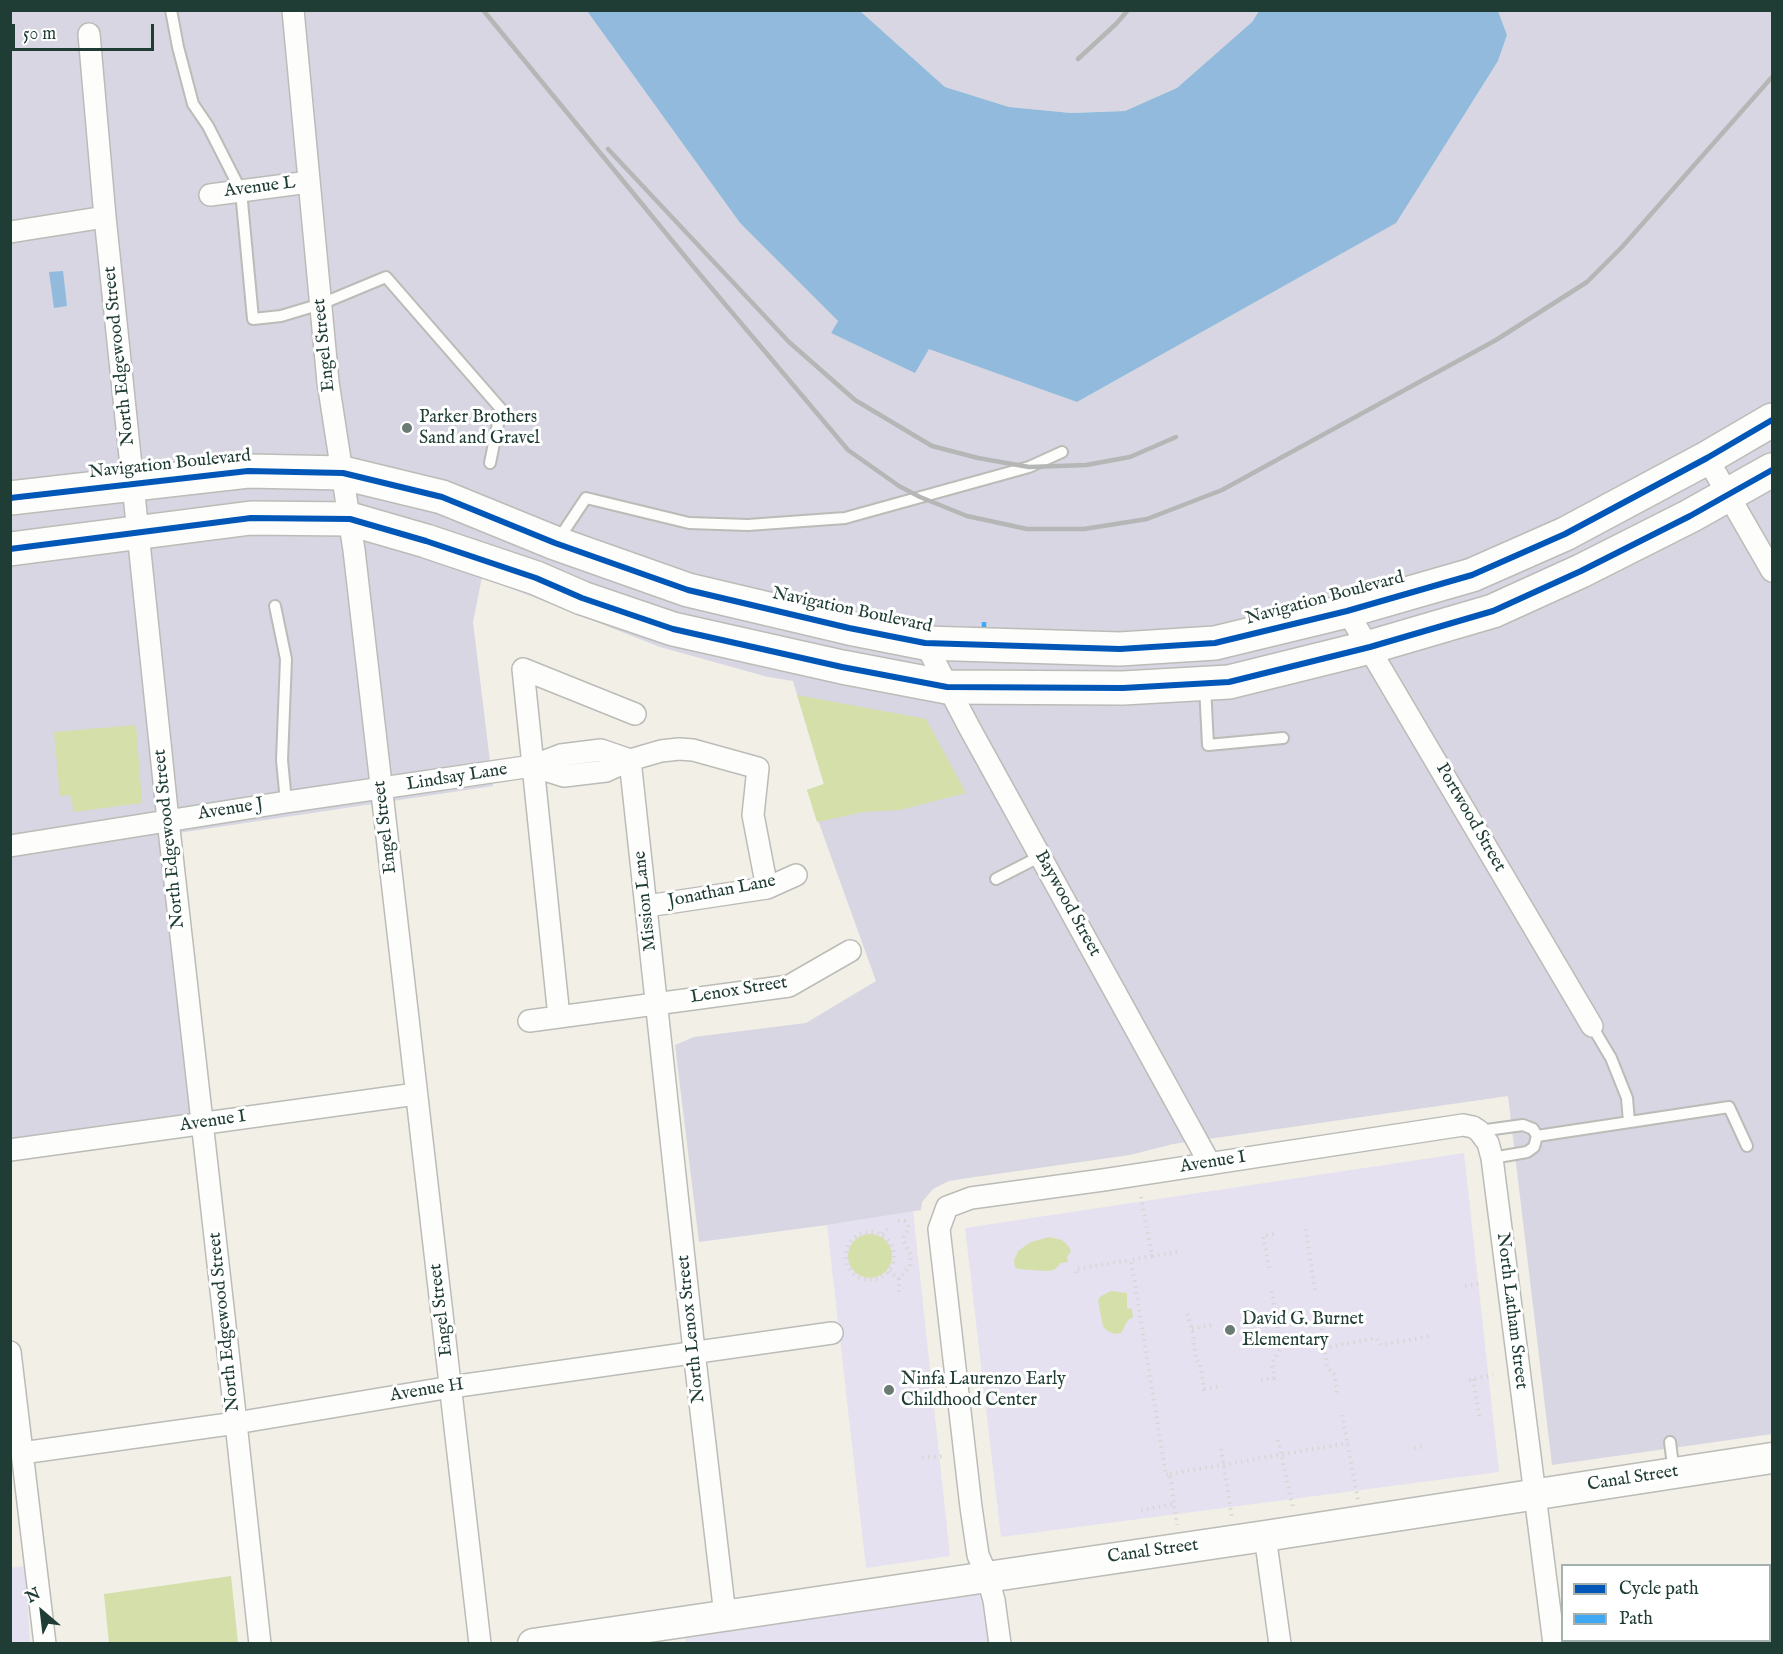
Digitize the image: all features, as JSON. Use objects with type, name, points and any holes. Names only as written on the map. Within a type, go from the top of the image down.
[{"type":"main road","name":"Navigation Boulevard","points":[[10,498],[248,471],[343,473],[442,497],[555,543],[688,590],[849,628],[925,643],[1120,649],[1215,643],[1347,610],[1472,575],[1565,534],[1773,420]]},
{"type":"main road","points":[[10,549],[251,518],[350,519],[426,541],[536,578],[582,598],[673,629],[842,667],[947,687],[1123,688],[1229,682],[1370,647],[1493,611],[1581,571],[1690,516],[1773,470]]},
{"type":"main road","points":[[536,578],[555,543]]},
{"type":"street","name":"Engel Street","points":[[293,10],[328,382],[350,519],[480,1644]]},
{"type":"street","name":"North Edgewood Street","points":[[89,34],[105,217],[168,820],[260,1644]]},
{"type":"street","name":"Avenue L","points":[[210,195],[309,182]]},
{"type":"street","points":[[10,232],[105,217]]},
{"type":"street","points":[[1707,458],[1773,571]]},
{"type":"street","name":"Portwood Street","points":[[1347,610],[1592,1026]]},
{"type":"street","name":"Baywood Street","points":[[925,643],[947,687],[1210,1164]]},
{"type":"street","points":[[559,1017],[523,669],[635,714]]},
{"type":"street","name":"Lindsay Lane","points":[[381,789],[532,766],[564,776],[606,771],[630,760],[661,751],[693,750],[758,768],[753,815],[767,888]]},
{"type":"street","name":"Mission Lane","points":[[630,760],[661,1042]]},
{"type":"street","name":"Avenue J","points":[[10,846],[381,789]]},
{"type":"street","name":"Jonathan Lane","points":[[647,906],[767,888],[796,875]]},
{"type":"street","name":"Lenox Street","points":[[656,1004],[789,986],[850,951]]},
{"type":"street","points":[[529,1021],[656,1004]]},
{"type":"street","name":"North Lenox Street","points":[[661,1042],[724,1615]]},
{"type":"street","name":"Avenue I","points":[[10,1150],[416,1094]]},
{"type":"street","name":"Avenue I","points":[[987,1576],[978,1555],[975,1536],[939,1229],[947,1207],[971,1198],[1463,1125],[1479,1131]]},
{"type":"street","name":"North Latham Street","points":[[1479,1131],[1488,1143],[1492,1158],[1554,1644]]},
{"type":"street","name":"Avenue H","points":[[22,1453],[236,1423],[451,1387],[694,1351],[832,1333]]},
{"type":"street","points":[[10,1352],[45,1644]]},
{"type":"street","name":"Canal Street","points":[[533,1644],[675,1633],[724,1615],[1265,1536],[1773,1458]]},
{"type":"street","points":[[1265,1536],[1280,1644]]},
{"type":"street","points":[[987,1576],[994,1600],[1000,1644]]},
{"type":"lane","points":[[171,10],[193,104],[208,126],[241,191],[253,319],[281,316],[321,304],[386,277],[501,409],[490,463]]},
{"type":"lane","points":[[555,543],[586,498],[689,523],[748,525],[845,518],[1029,467],[1062,452]]},
{"type":"lane","points":[[275,606],[286,659],[282,760],[286,802]]},
{"type":"lane","points":[[1204,683],[1208,745],[1283,738]]},
{"type":"lane","points":[[996,879],[1041,856]]},
{"type":"lane","points":[[1592,1026],[1611,1058],[1627,1098],[1629,1122]]},
{"type":"lane","points":[[1538,1136],[1729,1107],[1747,1146]]},
{"type":"lane","points":[[1479,1131],[1523,1125],[1533,1129],[1538,1136]]},
{"type":"lane","points":[[1492,1158],[1527,1152],[1534,1147],[1538,1136]]},
{"type":"lane","points":[[1670,1442],[1674,1473]]},
{"type":"path","points":[[1141,1197],[1152,1256]]},
{"type":"path","points":[[898,1221],[905,1221],[908,1226],[904,1242],[911,1256],[910,1266],[899,1279],[898,1296]]},
{"type":"path","points":[[882,1234],[887,1229]]},
{"type":"path","points":[[1306,1229],[1315,1292]]},
{"type":"path","points":[[871,1231],[882,1234],[891,1242],[894,1249],[895,1257],[889,1271],[883,1277],[875,1280],[859,1277],[848,1265],[847,1248],[856,1235],[871,1231]]},
{"type":"path","points":[[1269,1268],[1263,1236],[1276,1234]]},
{"type":"path","points":[[1077,1273],[1076,1269],[1177,1252]]},
{"type":"path","points":[[1131,1260],[1161,1432],[1166,1474],[1347,1443]]},
{"type":"path","points":[[889,1271],[899,1279]]},
{"type":"path","points":[[1465,1286],[1483,1282]]},
{"type":"path","points":[[1261,1380],[1274,1378],[1272,1363],[1281,1348],[1271,1287]]},
{"type":"path","points":[[1319,1311],[1327,1367],[1335,1375],[1338,1394]]},
{"type":"path","points":[[1187,1314],[1192,1329],[1196,1359],[1200,1363],[1204,1389],[1222,1386]]},
{"type":"path","points":[[1192,1329],[1213,1325]]},
{"type":"path","points":[[1324,1348],[1376,1338],[1381,1345],[1431,1336]]},
{"type":"path","points":[[1480,1420],[1471,1380],[1493,1376]]},
{"type":"path","points":[[1342,1415],[1358,1501]]},
{"type":"path","points":[[1278,1440],[1293,1512]]},
{"type":"path","points":[[1414,1448],[1425,1446]]},
{"type":"path","points":[[1221,1449],[1233,1522]]},
{"type":"path","points":[[922,1458],[945,1456]]},
{"type":"path","points":[[1170,1474],[1178,1529]]},
{"type":"path","points":[[1141,1509],[1174,1504]]},
{"type":"shaded area","points":[[10,11],[587,11],[740,223],[838,321],[831,333],[915,372],[929,348],[1077,402],[1395,223],[1498,61],[1507,35],[1498,11],[1772,11],[1772,1434],[1552,1465],[1508,1096],[1173,1144],[1130,1155],[949,1181],[933,1189],[922,1202],[921,1210],[699,1242],[675,1045],[694,1037],[806,1023],[876,981],[807,790],[824,784],[793,681],[768,677],[660,647],[482,577],[473,622],[493,786],[158,836],[191,1114],[11,1139]]},
{"type":"shaded area","points":[[860,11],[1259,11],[1252,22],[1178,88],[1125,111],[1071,113],[1009,107],[945,87]]},
{"type":"shaded area","name":"David G. Burnet Elementary","points":[[1464,1153],[1499,1472],[1001,1537],[965,1228]]},
{"type":"shaded area","name":"Ninfa Laurenzo Early Childhood Center","points":[[913,1211],[950,1556],[866,1568],[827,1225]]},
{"type":"shaded area","points":[[25,1566],[30,1643],[11,1643],[10,1568]]},
{"type":"shaded area","points":[[984,1591],[992,1643],[686,1644],[685,1635]]},
{"type":"green space","points":[[797,695],[926,719],[966,793],[900,810],[863,812],[817,822],[807,790],[824,784]]},
{"type":"green space","points":[[136,725],[142,803],[74,812],[70,795],[60,796],[54,732]]},
{"type":"green space","points":[[870,1234],[886,1240],[892,1256],[886,1272],[870,1278],[854,1272],[848,1256],[854,1240]]},
{"type":"green space","points":[[1049,1237],[1062,1240],[1069,1247],[1071,1251],[1067,1257],[1068,1262],[1061,1263],[1054,1270],[1045,1271],[1015,1267],[1014,1261],[1018,1251],[1031,1242]]},
{"type":"green space","points":[[1111,1291],[1127,1293],[1127,1308],[1132,1309],[1133,1317],[1128,1320],[1121,1333],[1115,1334],[1103,1326],[1098,1300]]},
{"type":"green space","points":[[231,1576],[238,1643],[109,1643],[104,1594]]},
{"type":"water","points":[[587,11],[860,11],[945,87],[1009,107],[1071,113],[1125,111],[1177,88],[1252,22],[1259,11],[1498,11],[1507,35],[1498,61],[1396,223],[1077,402],[929,349],[915,373],[831,333],[838,321],[740,223]]},
{"type":"water","points":[[63,271],[67,306],[54,308],[49,272]]},
{"type":"railway","points":[[483,10],[692,265],[848,450],[899,486],[920,497],[967,516],[1027,529],[1084,529],[1147,519],[1222,490],[1496,340],[1587,282],[1622,247],[1772,77]]},
{"type":"railway","points":[[1078,59],[1128,10]]},
{"type":"railway","points":[[608,149],[789,342],[855,400],[932,446],[978,458],[1029,467],[1086,465],[1130,457],[1176,437]]},
{"type":"marked path","points":[[984,622],[984,627]]},
{"type":"cycle path","points":[[10,498],[248,471],[343,473],[442,497],[555,543],[688,590],[849,628],[925,643],[1120,649],[1215,643],[1347,611],[1472,575],[1565,534],[1707,458],[1772,420]]},
{"type":"cycle path","points":[[10,549],[251,518],[350,519],[426,541],[536,578],[582,598],[673,629],[842,667],[947,687],[1123,688],[1229,682],[1370,647],[1493,611],[1581,571],[1690,516],[1772,470]]},
{"type":"place","name":"Parker Brothers Sand and Gravel","points":[[407,428]]},
{"type":"place","name":"David G. Burnet Elementary","points":[[1230,1330]]},
{"type":"place","name":"Ninfa Laurenzo Early Childhood Center","points":[[889,1390]]}]
